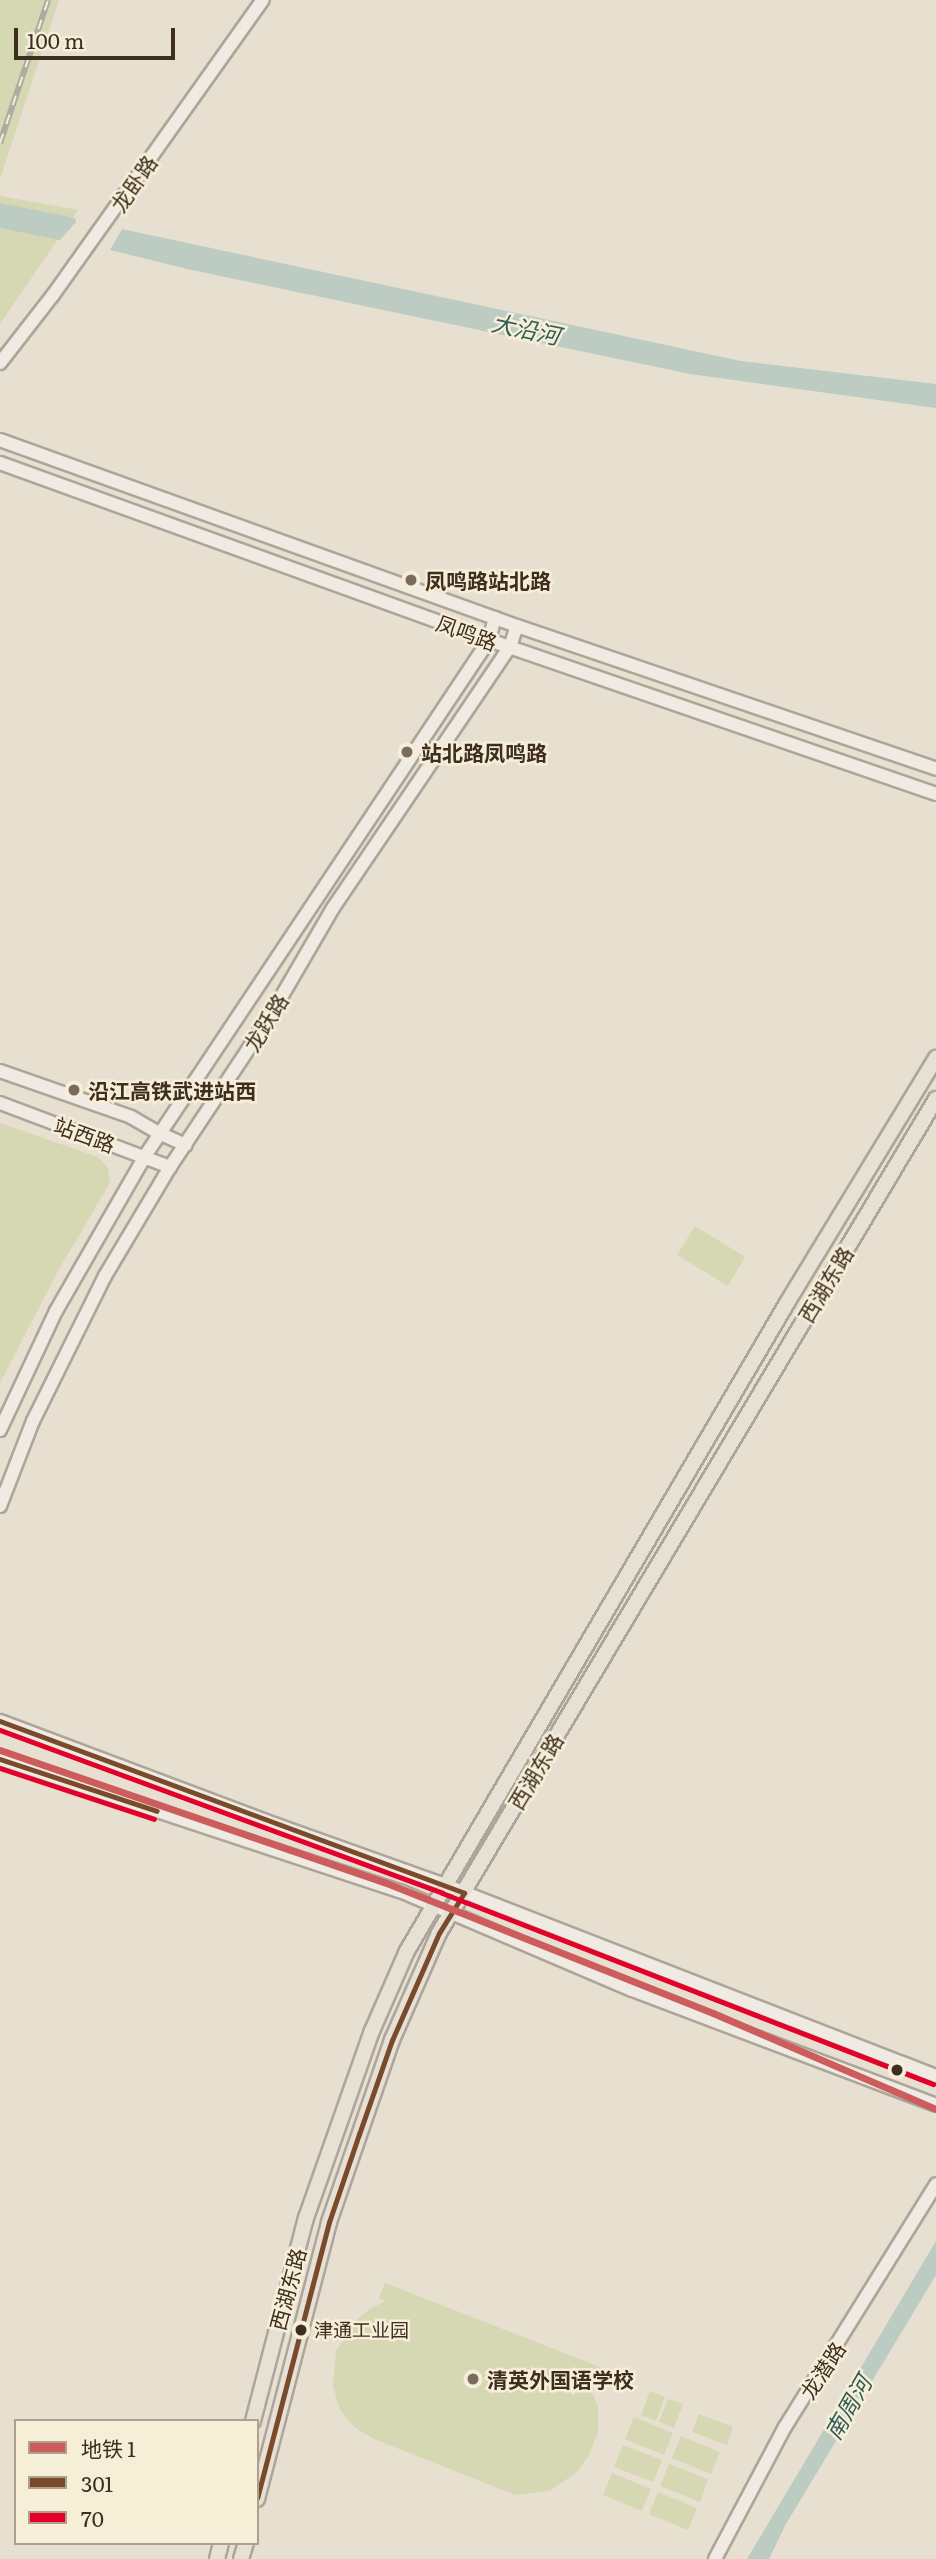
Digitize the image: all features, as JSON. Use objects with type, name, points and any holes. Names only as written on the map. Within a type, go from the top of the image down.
[{"type":"main road","name":"西湖东路","points":[[254,2419],[306,2218],[372,2031],[407,1951],[432,1903],[787,1303],[936,1058]]},
{"type":"main road","name":"西湖东路","points":[[259,2491],[329,2221],[392,2040],[452,1911],[936,1099]]},
{"type":"street","name":"龙卧路","points":[[0,363],[53,295],[263,0]]},
{"type":"street","name":"凤鸣路","points":[[0,440],[517,626],[936,769]]},
{"type":"street","name":"凤鸣路","points":[[0,463],[489,640],[936,794]]},
{"type":"street","name":"龙跃路","points":[[0,1430],[56,1311],[145,1156],[489,640],[495,618]]},
{"type":"street","name":"龙跃路","points":[[0,1506],[33,1421],[67,1348],[170,1167],[269,1018],[333,908],[510,647],[517,626]]},
{"type":"street","name":"站西路","points":[[0,1071],[131,1117],[161,1135],[186,1144]]},
{"type":"street","name":"站西路","points":[[0,1104],[170,1167]]},
{"type":"street","points":[[0,1721],[464,1892],[936,2076]]},
{"type":"street","points":[[0,1759],[327,1864],[452,1911],[632,1990],[936,2105]]},
{"type":"street","name":"龙潜路","points":[[715,2559],[785,2427],[936,2184]]},
{"type":"green space","points":[[0,0],[59,0],[0,179]]},
{"type":"green space","points":[[0,196],[78,210],[0,324]]},
{"type":"green space","points":[[0,1123],[98,1157],[108,1168],[110,1183],[58,1271],[0,1383]]},
{"type":"green space","points":[[695,1226],[745,1257],[728,1286],[677,1255]]},
{"type":"green space","points":[[385,2283],[605,2369],[600,2385],[587,2380],[598,2407],[598,2432],[589,2455],[577,2472],[550,2491],[515,2495],[374,2439],[354,2427],[340,2410],[333,2386],[336,2351],[355,2321],[371,2308],[386,2301],[379,2298]]},
{"type":"green space","points":[[650,2391],[665,2397],[656,2421],[641,2415]]},
{"type":"green space","points":[[668,2399],[683,2404],[674,2428],[659,2422]]},
{"type":"green space","points":[[699,2414],[733,2427],[727,2445],[692,2432]]},
{"type":"green space","points":[[634,2417],[673,2433],[664,2455],[625,2439]]},
{"type":"green space","points":[[681,2436],[720,2452],[711,2474],[672,2458]]},
{"type":"green space","points":[[623,2445],[662,2460],[653,2482],[614,2467]]},
{"type":"green space","points":[[669,2464],[708,2479],[700,2502],[660,2486]]},
{"type":"green space","points":[[612,2473],[651,2489],[642,2511],[603,2495]]},
{"type":"green space","points":[[658,2492],[697,2508],[688,2530],[649,2514]]},
{"type":"water","points":[[0,203],[75,218],[76,222],[60,240],[0,228]]},
{"type":"water","name":"大沿河","points":[[122,229],[741,361],[936,384],[936,408],[690,374],[187,269],[110,250]]},
{"type":"water","name":"南周河","points":[[936,2241],[936,2275],[786,2524],[769,2559],[747,2559]]},
{"type":"railway","points":[[0,143],[48,0]]},
{"type":"metro line","name":"1","points":[[0,1750],[384,1882],[713,2013],[936,2109]]},
{"type":"transit line","name":"301","points":[[0,1721],[464,1893],[439,1933],[392,2040],[359,2134],[329,2222],[259,2490]]},
{"type":"transit line","name":"70","points":[[0,1730],[442,1893],[933,2084]]},
{"type":"transit line","name":"301","points":[[0,1759],[157,1811]]},
{"type":"transit line","name":"70","points":[[0,1768],[154,1819]]},
{"type":"place","name":"凤鸣路站北路","points":[[411,580]]},
{"type":"place","name":"站北路凤鸣路","points":[[407,752]]},
{"type":"place","name":"沿江高铁武进站西","points":[[74,1090]]},
{"type":"place","name":"津通工业园","points":[[301,2330]]},
{"type":"place","name":"清英外国语学校","points":[[473,2379]]}]
